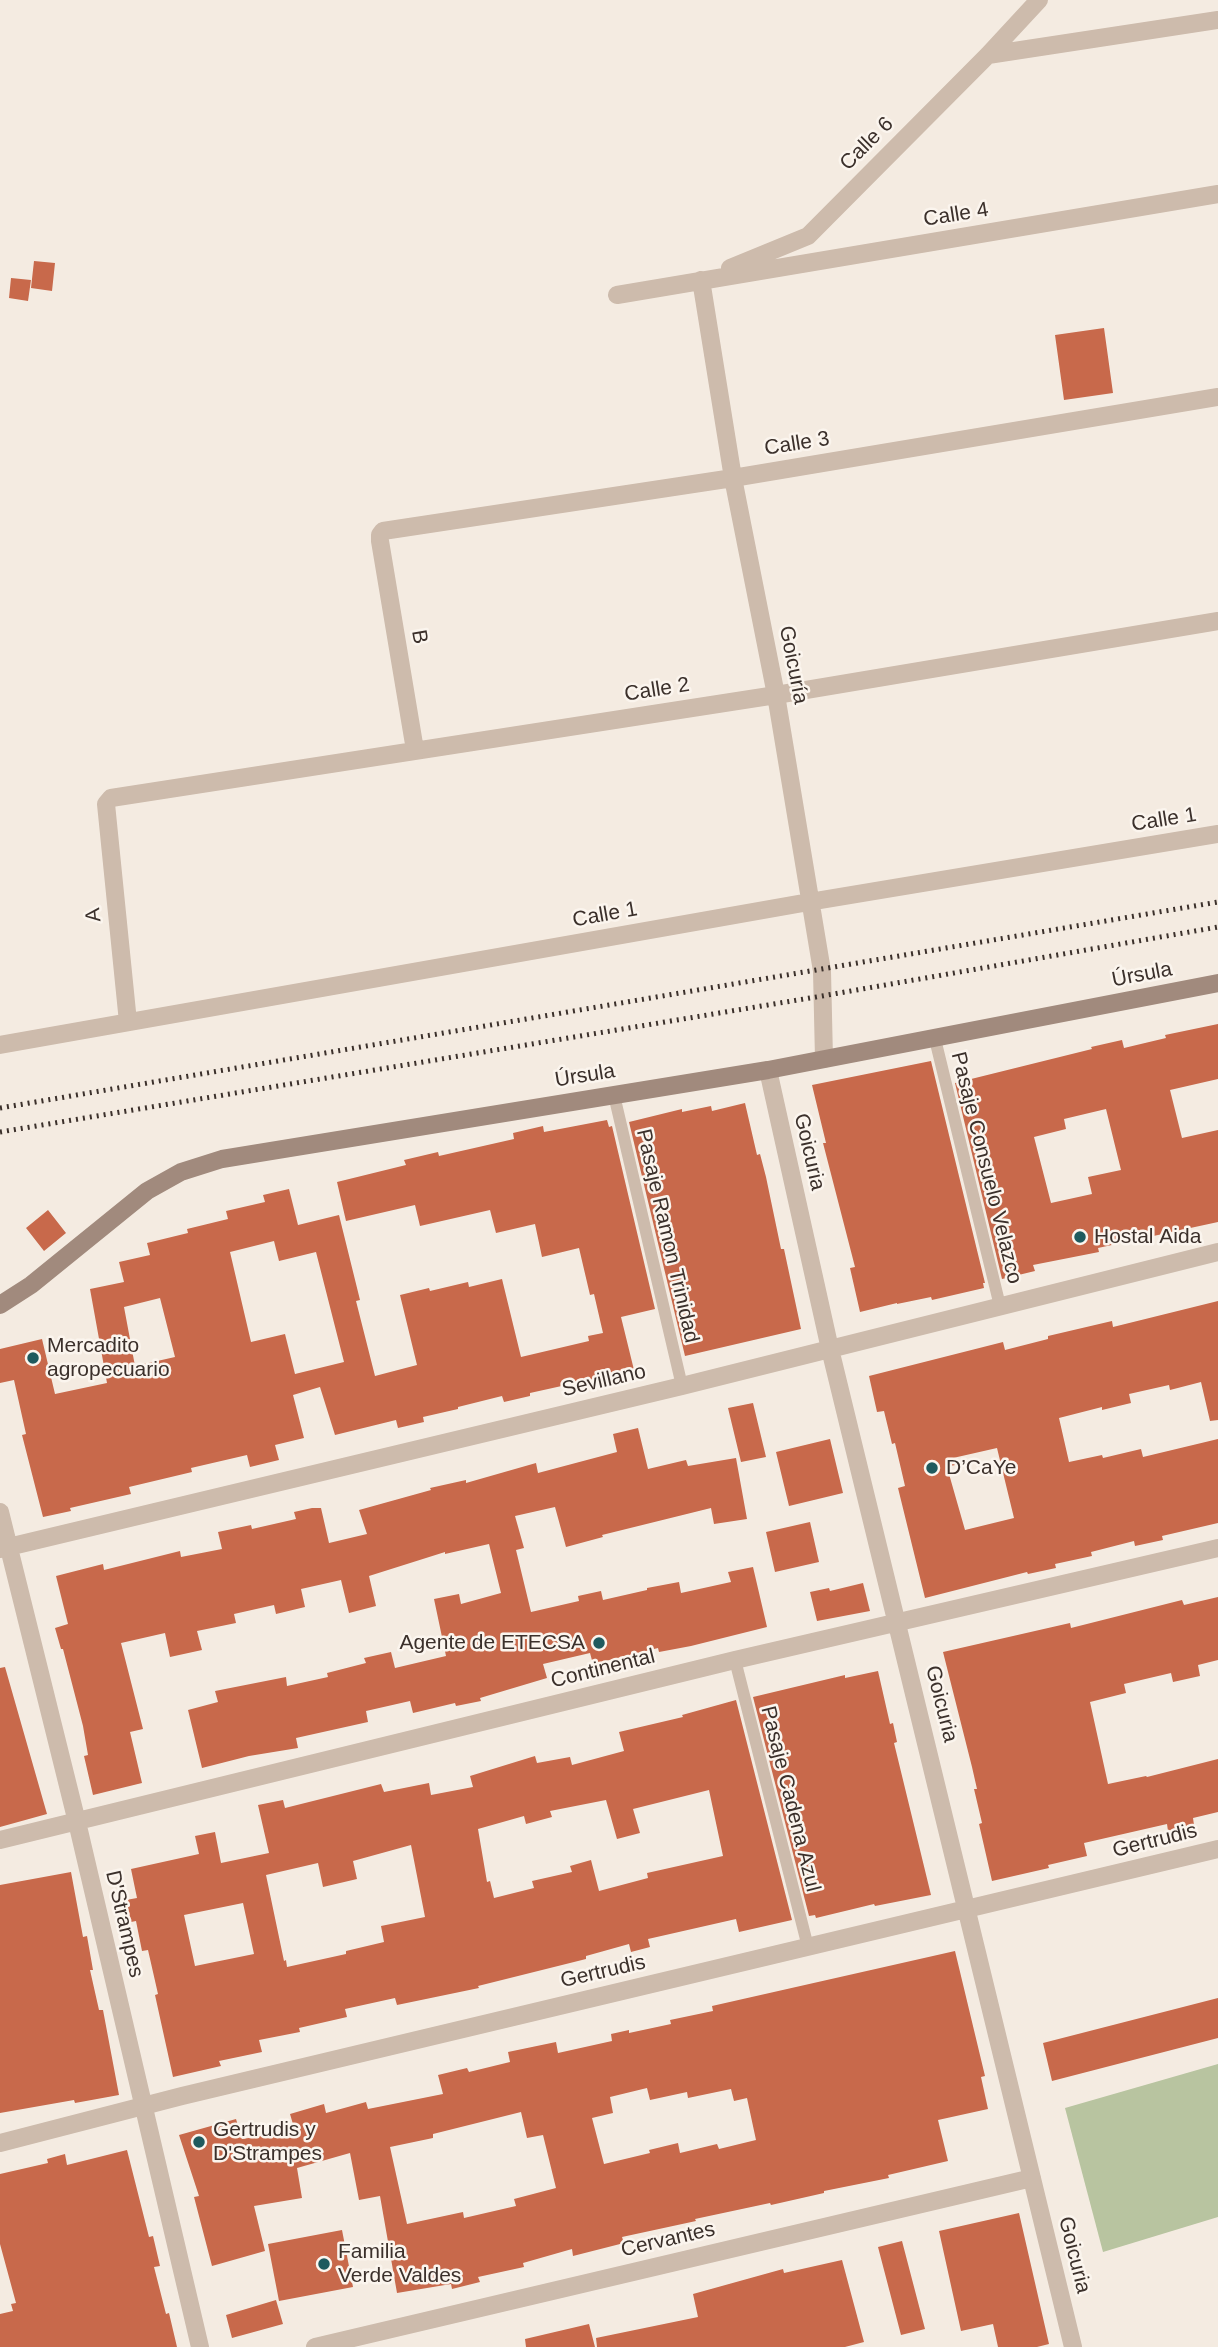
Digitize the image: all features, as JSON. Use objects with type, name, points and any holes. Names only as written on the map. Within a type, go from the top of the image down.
[{"type":"street","name":"Calle 6","points":[[701,280],[808,236],[1039,0]]},
{"type":"street","points":[[988,55],[1218,20]]},
{"type":"street","name":"Calle 4","points":[[701,280],[1218,194]]},
{"type":"street","points":[[617,295],[701,280]]},
{"type":"street","name":"Goicuría","points":[[701,280],[733,478],[776,695],[822,971],[824,1059]]},
{"type":"street","name":"Calle 3","points":[[383,531],[733,478],[1218,397]]},
{"type":"street","name":"B","points":[[383,531],[380,541],[415,750]]},
{"type":"street","name":"Calle 2","points":[[106,804],[111,797],[776,695],[1218,621]]},
{"type":"street","name":"A","points":[[106,804],[128,1022]]},
{"type":"street","name":"Calle 1","points":[[0,1045],[809,902],[1218,834]]},
{"type":"street","name":"Úrsula","points":[[0,1305],[31,1285],[147,1191],[181,1172],[222,1159],[768,1070],[1218,984]]},
{"type":"street","name":"Goicuria","points":[[768,1070],[830,1349],[1073,2347]]},
{"type":"street","name":"Sevillano","points":[[5,1548],[682,1386],[1218,1252]]},
{"type":"street","name":"D'Strampes","points":[[0,1512],[5,1548],[77,1822],[200,2347]]},
{"type":"street","name":"Continental","points":[[0,1840],[735,1660],[1218,1548]]},
{"type":"street","name":"Gertrudis","points":[[0,2143],[143,2106],[1218,1849]]},
{"type":"street","name":"Cervantes","points":[[315,2347],[1032,2178]]},
{"type":"lane","name":"Pasaje Consuelo Velazco","points":[[936,1039],[1000,1306]]},
{"type":"lane","name":"Pasaje Ramon Trinidad","points":[[614,1095],[682,1386]]},
{"type":"lane","name":"Pasaje Cadena Azul","points":[[735,1660],[808,1947]]},
{"type":"green space","points":[[1218,2064],[1218,2217],[1103,2252],[1065,2108]]},
{"type":"building","points":[[34,261],[55,263],[52,291],[31,288]]},
{"type":"building","points":[[11,278],[31,280],[28,301],[9,298]]},
{"type":"building","points":[[1104,328],[1113,393],[1064,400],[1055,335]]},
{"type":"building","points":[[1218,1024],[1218,1079],[1170,1090],[1182,1138],[1218,1130],[1218,1222],[1098,1248],[1099,1252],[1033,1265],[1035,1271],[1002,1279],[955,1083],[1092,1049],[1091,1047],[1122,1040],[1124,1048],[1166,1038],[1165,1035]],"holes":[[[1106,1109],[1121,1170],[1088,1177],[1092,1194],[1051,1203],[1034,1137],[1066,1129],[1064,1119]]]},
{"type":"building","points":[[931,1061],[985,1283],[984,1288],[860,1312],[850,1268],[855,1267],[823,1143],[826,1143],[812,1085]]},
{"type":"building","points":[[745,1103],[757,1155],[760,1154],[766,1177],[781,1249],[784,1249],[801,1329],[685,1356],[629,1122],[682,1109],[682,1112],[711,1106],[712,1111]]},
{"type":"building","points":[[607,1120],[609,1127],[612,1126],[655,1309],[621,1317],[634,1370],[530,1393],[530,1396],[504,1402],[502,1396],[423,1417],[424,1422],[398,1428],[396,1420],[335,1435],[320,1387],[293,1395],[304,1438],[275,1445],[279,1460],[250,1467],[247,1455],[191,1468],[192,1472],[129,1487],[131,1494],[43,1517],[22,1435],[26,1434],[14,1380],[0,1383],[0,1349],[42,1339],[55,1394],[107,1383],[90,1289],[124,1282],[119,1262],[150,1255],[147,1243],[228,1219],[226,1211],[265,1202],[263,1195],[289,1189],[298,1225],[339,1215],[360,1300],[356,1301],[375,1376],[417,1365],[400,1295],[429,1288],[430,1291],[468,1282],[469,1287],[502,1279],[521,1357],[589,1341],[588,1336],[603,1333],[594,1294],[590,1295],[579,1248],[542,1257],[535,1224],[496,1233],[490,1210],[420,1226],[415,1205],[346,1221],[337,1182],[406,1165],[404,1160],[438,1152],[439,1156],[514,1139],[513,1133],[543,1126],[544,1132]],"holes":[[[274,1241],[279,1261],[316,1252],[344,1362],[295,1374],[285,1334],[251,1342],[230,1252]],[[160,1298],[175,1357],[135,1366],[124,1307]]]},
{"type":"building","points":[[48,1210],[66,1233],[44,1251],[26,1228]]},
{"type":"building","points":[[1218,1301],[1218,1420],[1210,1421],[1201,1382],[1170,1390],[1169,1385],[1129,1394],[1131,1403],[1059,1418],[1069,1462],[1102,1455],[1103,1458],[1141,1449],[1143,1457],[1218,1439],[1218,1523],[1162,1536],[1163,1540],[1135,1546],[1134,1541],[1091,1552],[1092,1556],[1055,1564],[1056,1568],[1028,1574],[1027,1572],[925,1598],[898,1488],[905,1486],[895,1443],[892,1444],[884,1411],[877,1412],[869,1376],[1003,1342],[1005,1350],[1048,1339],[1048,1336],[1112,1321],[1113,1327]],"holes":[[[997,1448],[1014,1518],[965,1530],[947,1467],[955,1465],[953,1458]]]},
{"type":"building","points":[[753,1403],[766,1457],[741,1462],[728,1408]]},
{"type":"building","points":[[638,1428],[648,1469],[686,1460],[688,1466],[736,1458],[747,1519],[714,1524],[711,1508],[602,1535],[603,1537],[566,1547],[555,1507],[515,1516],[524,1548],[516,1550],[531,1612],[579,1601],[578,1596],[601,1591],[603,1600],[679,1582],[681,1593],[731,1582],[728,1572],[753,1567],[767,1627],[691,1646],[659,1652],[658,1648],[593,1664],[590,1653],[543,1664],[547,1678],[480,1698],[481,1701],[456,1706],[455,1703],[413,1713],[410,1701],[366,1711],[368,1722],[296,1738],[298,1748],[249,1756],[202,1768],[188,1710],[218,1702],[215,1691],[286,1677],[287,1686],[328,1677],[327,1673],[366,1663],[364,1658],[391,1652],[395,1668],[446,1656],[434,1599],[459,1594],[461,1604],[501,1593],[489,1544],[445,1552],[369,1576],[376,1606],[349,1613],[341,1580],[301,1589],[305,1607],[276,1614],[274,1605],[234,1614],[236,1623],[197,1631],[202,1650],[170,1657],[165,1633],[121,1643],[143,1729],[130,1732],[142,1783],[93,1795],[84,1756],[88,1755],[83,1726],[55,1628],[68,1624],[56,1576],[103,1564],[104,1570],[180,1551],[181,1557],[222,1549],[218,1532],[251,1525],[252,1529],[296,1519],[294,1512],[312,1508],[321,1508],[329,1543],[367,1534],[359,1510],[431,1490],[430,1488],[466,1480],[466,1483],[536,1463],[538,1473],[617,1452],[613,1434]]},
{"type":"building","points":[[830,1439],[843,1493],[789,1506],[776,1452]]},
{"type":"building","points":[[810,1522],[819,1562],[775,1572],[766,1532]]},
{"type":"building","points":[[863,1583],[870,1611],[817,1621],[810,1592],[829,1588],[830,1591]]},
{"type":"building","points":[[1218,1597],[1218,1660],[1198,1665],[1200,1676],[1173,1682],[1171,1673],[1124,1684],[1126,1693],[1090,1702],[1108,1784],[1218,1759],[1218,1812],[1193,1818],[1194,1825],[1168,1831],[1167,1824],[1084,1843],[1087,1856],[992,1881],[979,1824],[982,1823],[974,1789],[977,1789],[943,1652],[1070,1623],[1071,1628],[1182,1600],[1184,1605]]},
{"type":"building","points":[[5,1667],[47,1814],[0,1827],[0,1668]]},
{"type":"building","points":[[878,1671],[890,1724],[893,1723],[897,1742],[894,1743],[931,1895],[875,1906],[874,1904],[816,1918],[815,1915],[809,1916],[753,1697],[845,1675],[845,1678]]},
{"type":"building","points":[[736,1700],[792,1920],[739,1932],[736,1919],[648,1939],[650,1947],[631,1952],[629,1944],[586,1956],[586,1959],[478,1986],[479,1988],[397,2005],[395,1998],[345,2009],[347,2017],[299,2028],[300,2032],[259,2040],[262,2052],[219,2061],[221,2066],[173,2077],[148,1950],[142,1951],[136,1921],[131,1922],[126,1900],[137,1898],[131,1869],[199,1854],[195,1836],[215,1832],[221,1863],[269,1853],[258,1805],[283,1800],[285,1808],[381,1784],[384,1792],[429,1783],[431,1795],[473,1787],[470,1776],[535,1756],[537,1763],[570,1757],[572,1765],[624,1751],[619,1732],[683,1717],[682,1715]],"holes":[[[709,1790],[723,1856],[647,1873],[648,1878],[599,1891],[591,1860],[570,1866],[572,1872],[532,1881],[534,1888],[494,1898],[490,1881],[487,1882],[478,1829],[524,1816],[526,1824],[552,1817],[550,1811],[606,1800],[617,1839],[640,1833],[633,1809]],[[411,1845],[425,1917],[381,1926],[384,1942],[346,1951],[346,1954],[287,1967],[266,1875],[318,1863],[323,1887],[357,1879],[353,1861]],[[243,1903],[254,1954],[195,1966],[184,1915]]]},
{"type":"building","points":[[71,1872],[83,1937],[87,1936],[93,1970],[90,1970],[99,2010],[103,2010],[119,2095],[0,2113],[0,1885]]},
{"type":"building","points":[[955,1951],[985,2076],[981,2077],[988,2109],[938,2120],[948,2161],[888,2175],[889,2178],[622,2237],[624,2243],[573,2256],[572,2249],[523,2263],[524,2267],[478,2277],[480,2282],[452,2289],[451,2284],[397,2293],[380,2196],[359,2200],[350,2153],[297,2168],[302,2198],[254,2206],[265,2251],[212,2266],[194,2197],[199,2196],[179,2135],[236,2119],[242,2139],[295,2131],[290,2114],[324,2104],[326,2113],[366,2102],[368,2109],[443,2094],[438,2075],[467,2068],[469,2072],[510,2062],[508,2052],[556,2042],[558,2053],[612,2041],[611,2034],[671,2024],[670,2020],[713,2011],[712,2006]],"holes":[[[647,2088],[650,2100],[687,2092],[688,2098],[731,2089],[734,2101],[747,2098],[756,2140],[719,2149],[717,2144],[680,2153],[678,2143],[604,2164],[592,2118],[613,2113],[610,2097]],[[521,2112],[527,2138],[543,2135],[556,2188],[514,2199],[516,2206],[464,2218],[463,2212],[407,2224],[390,2147],[433,2138],[433,2134]]]},
{"type":"building","points":[[1218,1998],[1218,2038],[1052,2081],[1043,2043]]},
{"type":"building","points":[[127,2150],[149,2237],[153,2236],[160,2266],[154,2267],[177,2347],[0,2347],[0,2314],[13,2311],[11,2304],[16,2303],[0,2244],[0,2174],[48,2163],[47,2159],[65,2154],[67,2165]]},
{"type":"building","points":[[1019,2213],[1049,2344],[1037,2347],[998,2347],[993,2324],[961,2331],[939,2231]]},
{"type":"building","points":[[342,2230],[353,2287],[279,2301],[268,2244]]},
{"type":"building","points":[[902,2241],[925,2329],[901,2335],[878,2247]]},
{"type":"building","points":[[842,2260],[864,2342],[845,2347],[597,2347],[596,2338],[698,2317],[693,2294],[783,2269],[784,2273]]},
{"type":"building","points":[[276,2300],[283,2324],[232,2338],[226,2315]]},
{"type":"building","points":[[589,2324],[595,2347],[526,2347],[525,2339]]},
{"type":"railway","points":[[0,1108],[1218,902]]},
{"type":"railway","points":[[0,1132],[822,996],[1218,927]]},
{"type":"place","name":"Hostal Aida","points":[[1080,1237]]},
{"type":"place","name":"Mercadito agropecuario","points":[[33,1358]]},
{"type":"place","name":"D’CaYe","points":[[932,1468]]},
{"type":"place","name":"Agente de ETECSA","points":[[599,1643]]},
{"type":"place","name":"Gertrudis y D'Strampes","points":[[199,2142]]},
{"type":"place","name":"Familia Verde Valdes","points":[[324,2264]]}]
